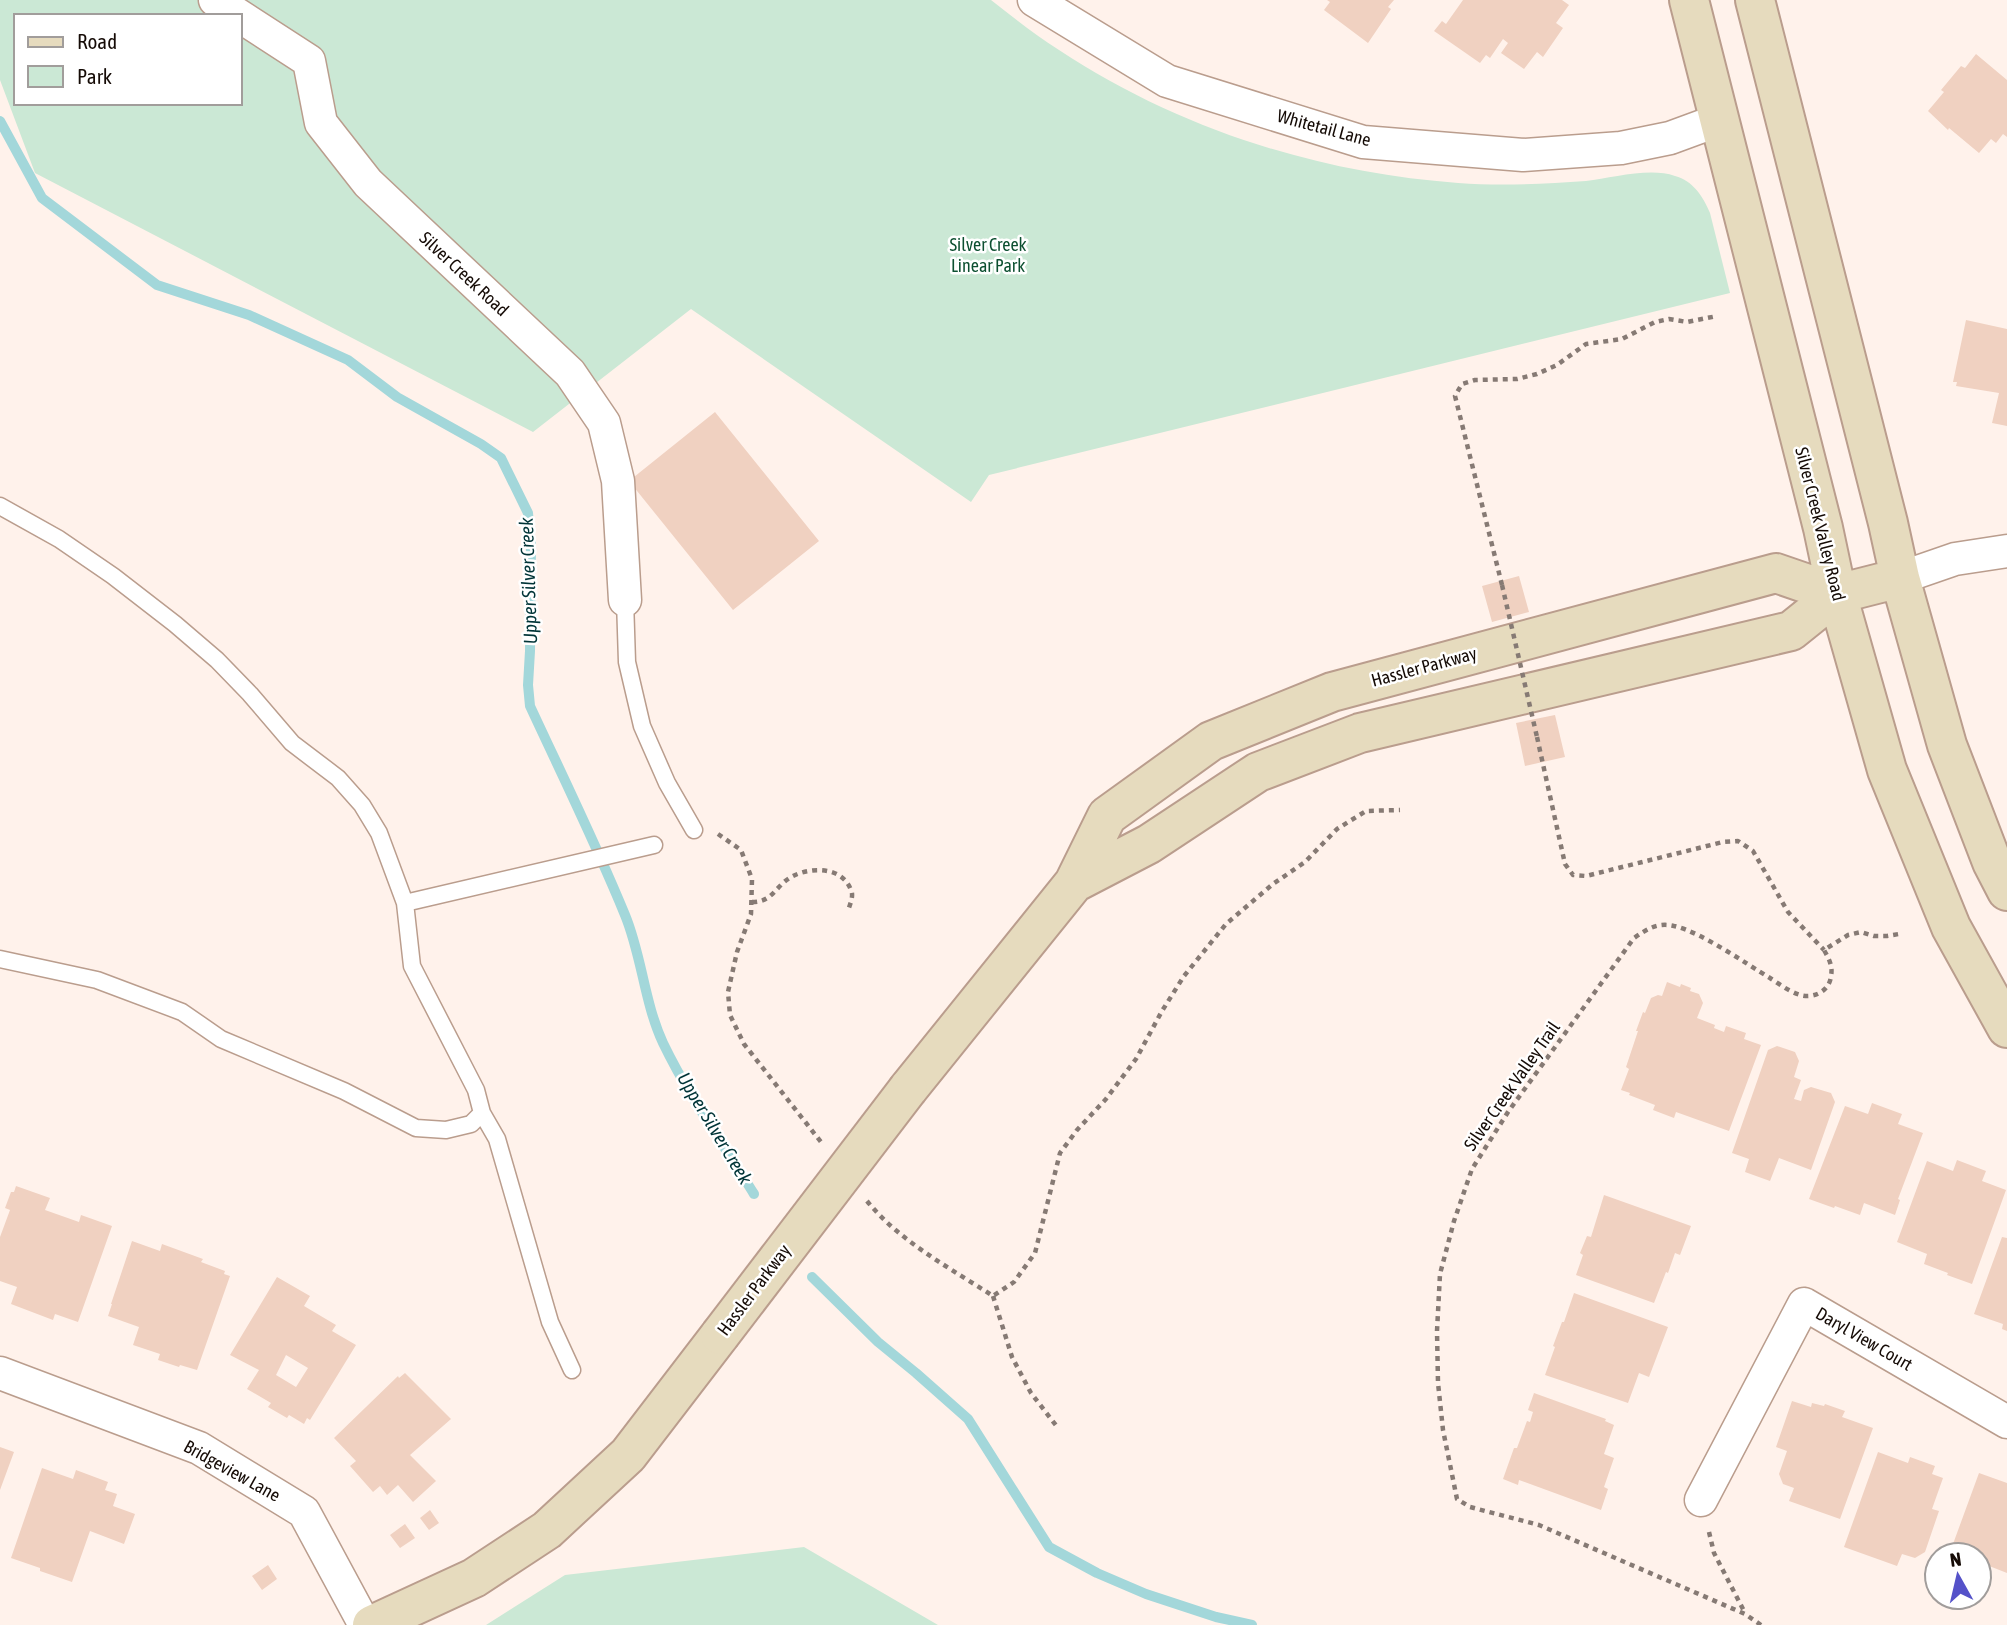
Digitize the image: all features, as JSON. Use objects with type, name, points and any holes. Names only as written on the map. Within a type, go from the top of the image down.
[{"type":"street","name":"Silver Creek Road","points":[[215,0],[237,14]]},
{"type":"street","name":"Whitetail Lane","points":[[1034,0],[1167,81],[1363,142],[1523,155],[1622,148],[1670,138],[1720,120]]},
{"type":"street","name":"Silver Creek Valley Road","points":[[1689,0],[1823,528],[1837,594],[1887,770],[1951,927],[2007,1028]]},
{"type":"street","points":[[1755,0],[1900,578],[1947,745],[1992,862],[2007,891]]},
{"type":"street","name":"Silver Creek Road","points":[[242,18],[309,61],[321,123],[368,183],[570,373],[604,422],[618,481],[625,600]]},
{"type":"street","points":[[1900,578],[1955,559],[2007,551]]},
{"type":"street","name":"Hassler Parkway","points":[[372,1625],[474,1578],[547,1530],[628,1455],[908,1089],[1074,883],[1107,816],[1211,741],[1332,692],[1776,573],[1837,594]]},
{"type":"street","name":"Hassler Parkway","points":[[1074,883],[1149,844],[1258,772],[1360,733],[1791,631],[1837,594],[1900,578]]},
{"type":"street","name":"Daryl View Court","points":[[1702,1500],[1804,1304],[2007,1422]]},
{"type":"street","name":"Bridgeview Lane","points":[[0,1373],[199,1448],[304,1512],[365,1625]]},
{"type":"lane","points":[[0,506],[59,539],[176,624],[217,660],[292,743],[338,778],[362,805],[379,833],[405,903],[412,966],[476,1090],[482,1113],[496,1139],[550,1322],[572,1370]]},
{"type":"lane","points":[[625,600],[627,662],[642,726],[667,783],[694,830]]},
{"type":"lane","points":[[405,903],[654,845]]},
{"type":"lane","points":[[0,960],[97,980],[182,1012],[221,1039],[344,1091],[416,1128],[446,1130],[471,1124],[482,1113]]},
{"type":"path","points":[[1717,316],[1687,322],[1669,319],[1655,322],[1622,339],[1586,344],[1557,365],[1537,374],[1517,379],[1475,380],[1462,384],[1455,396],[1502,584],[1565,864],[1573,875],[1587,876],[1723,842],[1738,841],[1753,851],[1788,912],[1824,950],[1848,935],[1861,932],[1874,936],[1899,934]]},
{"type":"path","points":[[751,902],[761,902],[770,897],[793,876],[824,869],[844,879],[852,891],[848,911]]},
{"type":"path","name":"Silver Creek Valley Trail","points":[[1761,1625],[1745,1614],[1539,1525],[1470,1507],[1457,1499],[1443,1430],[1438,1383],[1440,1274],[1472,1169],[1508,1112],[1634,938],[1663,924],[1678,927],[1702,937],[1788,990],[1807,996],[1821,993],[1830,983],[1830,960],[1824,950]]},
{"type":"path","points":[[993,1296],[1012,1357],[1031,1393],[1058,1428]]},
{"type":"path","name":"Silver Creek Valley Trail","points":[[1702,1500],[1714,1553],[1745,1614]]},
{"type":"green space","name":"Silver Creek Linear Park","points":[[0,0],[991,0],[1059,50],[1104,78],[1151,102],[1200,124],[1301,157],[1405,178],[1474,184],[1586,181],[1643,173],[1681,178],[1697,190],[1710,213],[1730,293],[989,475],[971,502],[691,309],[533,432],[35,173],[0,80]]},
{"type":"green space","points":[[804,1547],[938,1625],[486,1625],[565,1575]]},
{"type":"building","points":[[1327,0],[1394,0],[1368,43],[1324,10],[1330,2]]},
{"type":"building","points":[[1463,0],[1562,0],[1569,5],[1556,23],[1563,28],[1543,57],[1537,52],[1524,69],[1501,53],[1508,43],[1503,39],[1490,58],[1486,55],[1480,63],[1434,31],[1442,21],[1446,24]]},
{"type":"building","points":[[1976,54],[2007,80],[2007,137],[2003,134],[1996,143],[1991,139],[1979,153],[1928,111],[1961,66],[1965,68]]},
{"type":"building","points":[[1966,320],[2007,329],[2007,426],[1992,423],[1999,393],[1956,386],[1957,382],[1953,382]]},
{"type":"building","points":[[715,412],[819,541],[733,610],[629,481]]},
{"type":"building","points":[[1519,576],[1529,612],[1492,622],[1482,586]]},
{"type":"building","points":[[1555,715],[1565,757],[1525,766],[1516,723]]},
{"type":"building","points":[[1667,982],[1680,987],[1681,984],[1699,994],[1703,1003],[1697,1018],[1724,1032],[1726,1026],[1746,1033],[1744,1039],[1761,1045],[1729,1131],[1676,1112],[1674,1118],[1653,1110],[1655,1105],[1621,1090],[1643,1012],[1645,1013],[1651,998],[1662,996]]},
{"type":"building","points":[[1777,1046],[1795,1052],[1799,1061],[1794,1077],[1801,1080],[1794,1099],[1801,1101],[1804,1090],[1811,1087],[1831,1093],[1835,1102],[1811,1170],[1779,1158],[1770,1181],[1745,1172],[1749,1159],[1732,1153],[1768,1050]]},
{"type":"building","points":[[1872,1103],[1902,1114],[1898,1124],[1923,1133],[1898,1199],[1900,1200],[1895,1215],[1864,1203],[1860,1215],[1809,1199],[1845,1106],[1868,1114]]},
{"type":"building","points":[[1957,1160],[1986,1171],[1982,1181],[2006,1190],[1972,1284],[1924,1264],[1927,1254],[1897,1242],[1927,1161],[1953,1171]]},
{"type":"building","points":[[16,1186],[50,1198],[45,1210],[79,1222],[81,1215],[112,1226],[78,1322],[55,1314],[53,1320],[11,1304],[17,1287],[0,1281],[0,1237],[10,1210],[5,1208]]},
{"type":"building","points":[[1604,1195],[1691,1226],[1680,1255],[1675,1253],[1654,1303],[1576,1275],[1583,1255],[1580,1253],[1587,1236],[1591,1237]]},
{"type":"building","points":[[2002,1237],[2007,1238],[2007,1331],[2002,1329],[2003,1324],[1974,1314]]},
{"type":"building","points":[[132,1241],[160,1251],[162,1244],[203,1259],[201,1262],[225,1271],[224,1274],[230,1276],[197,1370],[158,1360],[160,1354],[133,1345],[139,1327],[108,1316]]},
{"type":"building","points":[[277,1277],[310,1296],[304,1306],[336,1325],[332,1331],[356,1345],[310,1420],[307,1418],[304,1424],[268,1407],[271,1403],[247,1389],[259,1370],[230,1355]],"holes":[[[286,1355],[308,1368],[296,1387],[276,1375]]]},
{"type":"building","points":[[1574,1293],[1668,1327],[1649,1377],[1639,1373],[1628,1403],[1545,1375],[1555,1347],[1553,1346]]},
{"type":"building","points":[[405,1373],[451,1419],[410,1455],[436,1481],[413,1502],[398,1485],[387,1495],[380,1486],[373,1492],[350,1466],[356,1461],[334,1438],[398,1376],[399,1378]]},
{"type":"building","points":[[1534,1393],[1606,1419],[1605,1421],[1614,1425],[1604,1454],[1614,1458],[1604,1487],[1608,1489],[1601,1510],[1519,1480],[1518,1485],[1503,1479],[1514,1448],[1517,1448],[1527,1421],[1530,1422],[1533,1412],[1528,1410]]},
{"type":"building","points":[[1792,1401],[1811,1407],[1812,1403],[1825,1404],[1845,1411],[1842,1417],[1873,1428],[1840,1519],[1789,1501],[1794,1488],[1783,1484],[1779,1474],[1787,1451],[1776,1447]]},
{"type":"building","points":[[0,1447],[14,1452],[0,1490]]},
{"type":"building","points":[[1878,1452],[1908,1463],[1910,1457],[1935,1466],[1932,1474],[1943,1478],[1932,1509],[1939,1511],[1929,1541],[1923,1541],[1923,1553],[1915,1558],[1902,1554],[1897,1566],[1844,1547]]},
{"type":"building","points":[[42,1468],[73,1479],[76,1470],[108,1482],[105,1490],[117,1494],[113,1506],[135,1514],[124,1544],[90,1531],[72,1582],[11,1558]]},
{"type":"building","points":[[1979,1473],[2007,1483],[2007,1573],[1993,1568],[1993,1541],[1954,1541]]},
{"type":"building","points":[[430,1510],[439,1523],[429,1530],[420,1518]]},
{"type":"building","points":[[405,1524],[415,1538],[400,1548],[390,1535]]},
{"type":"building","points":[[268,1565],[277,1579],[262,1590],[252,1576]]},
{"type":"waterway","name":"Upper Silver Creek","points":[[0,121],[42,198],[157,285],[249,315],[348,360],[397,397],[501,458],[528,513],[531,546],[528,685],[530,706],[625,915],[651,1011],[663,1043],[754,1194]]},
{"type":"waterway","name":"Upper Silver Creek","points":[[812,1277],[878,1342],[968,1419],[1049,1547],[1097,1573],[1146,1594],[1216,1617],[1252,1625]]}]
